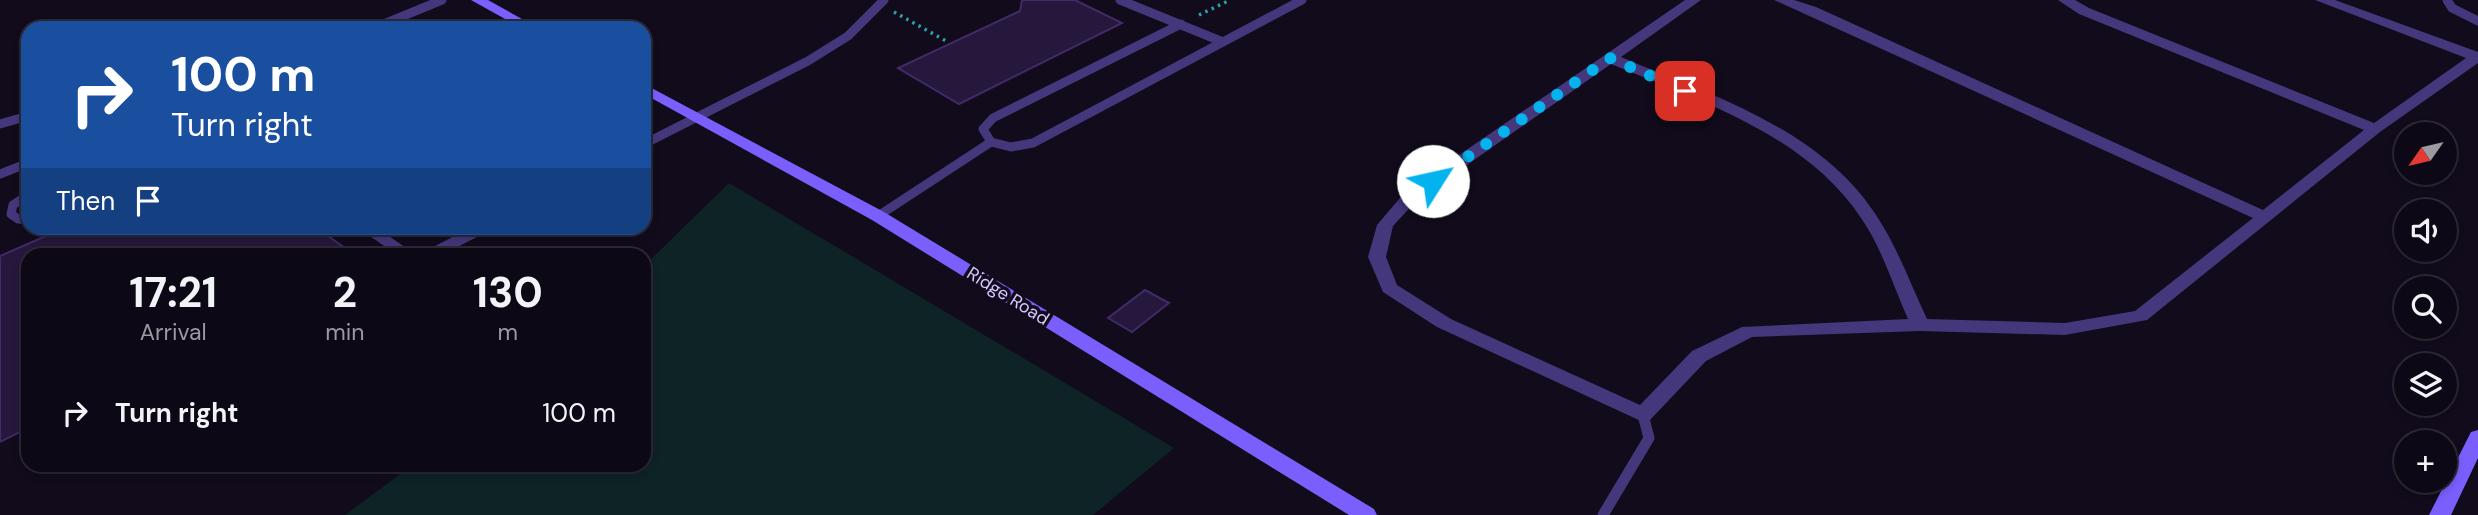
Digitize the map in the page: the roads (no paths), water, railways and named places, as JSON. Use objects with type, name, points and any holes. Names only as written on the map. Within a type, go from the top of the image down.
[{"type":"street","points":[[478,0],[518,21]]},
{"type":"street","points":[[1694,0],[1411,196],[1385,225],[1377,257],[1389,288],[1444,324],[1643,415],[1699,356],[1749,331],[1920,325],[2065,329],[2140,316],[2375,129],[2477,57]]},
{"type":"street","points":[[1780,0],[1811,10],[2265,217]]},
{"type":"street","points":[[2065,0],[2084,11],[2375,129]]},
{"type":"street","points":[[2322,0],[2477,57]]},
{"type":"street","points":[[1610,58],[1760,124],[1828,167],[1870,217],[1920,325]]},
{"type":"street","name":"Ridge Road","points":[[651,92],[878,216],[1366,515]]},
{"type":"street","points":[[2440,515],[2478,437]]},
{"type":"lane","points":[[392,21],[442,0]]},
{"type":"lane","points":[[651,140],[808,61],[848,36],[878,9],[884,0]]},
{"type":"lane","points":[[1120,0],[1223,42]]},
{"type":"lane","points":[[1181,24],[993,118],[983,129],[991,142],[1011,147],[1033,143],[1302,0]]},
{"type":"lane","points":[[2447,0],[2452,8],[2478,21]]},
{"type":"lane","points":[[0,124],[21,118]]},
{"type":"lane","points":[[878,216],[991,142]]},
{"type":"lane","points":[[0,174],[21,166]]},
{"type":"lane","points":[[21,200],[13,205],[10,214],[21,219]]},
{"type":"lane","points":[[378,235],[397,248]]},
{"type":"lane","points":[[443,248],[468,235]]},
{"type":"lane","points":[[1603,515],[1649,438],[1643,415]]}]
